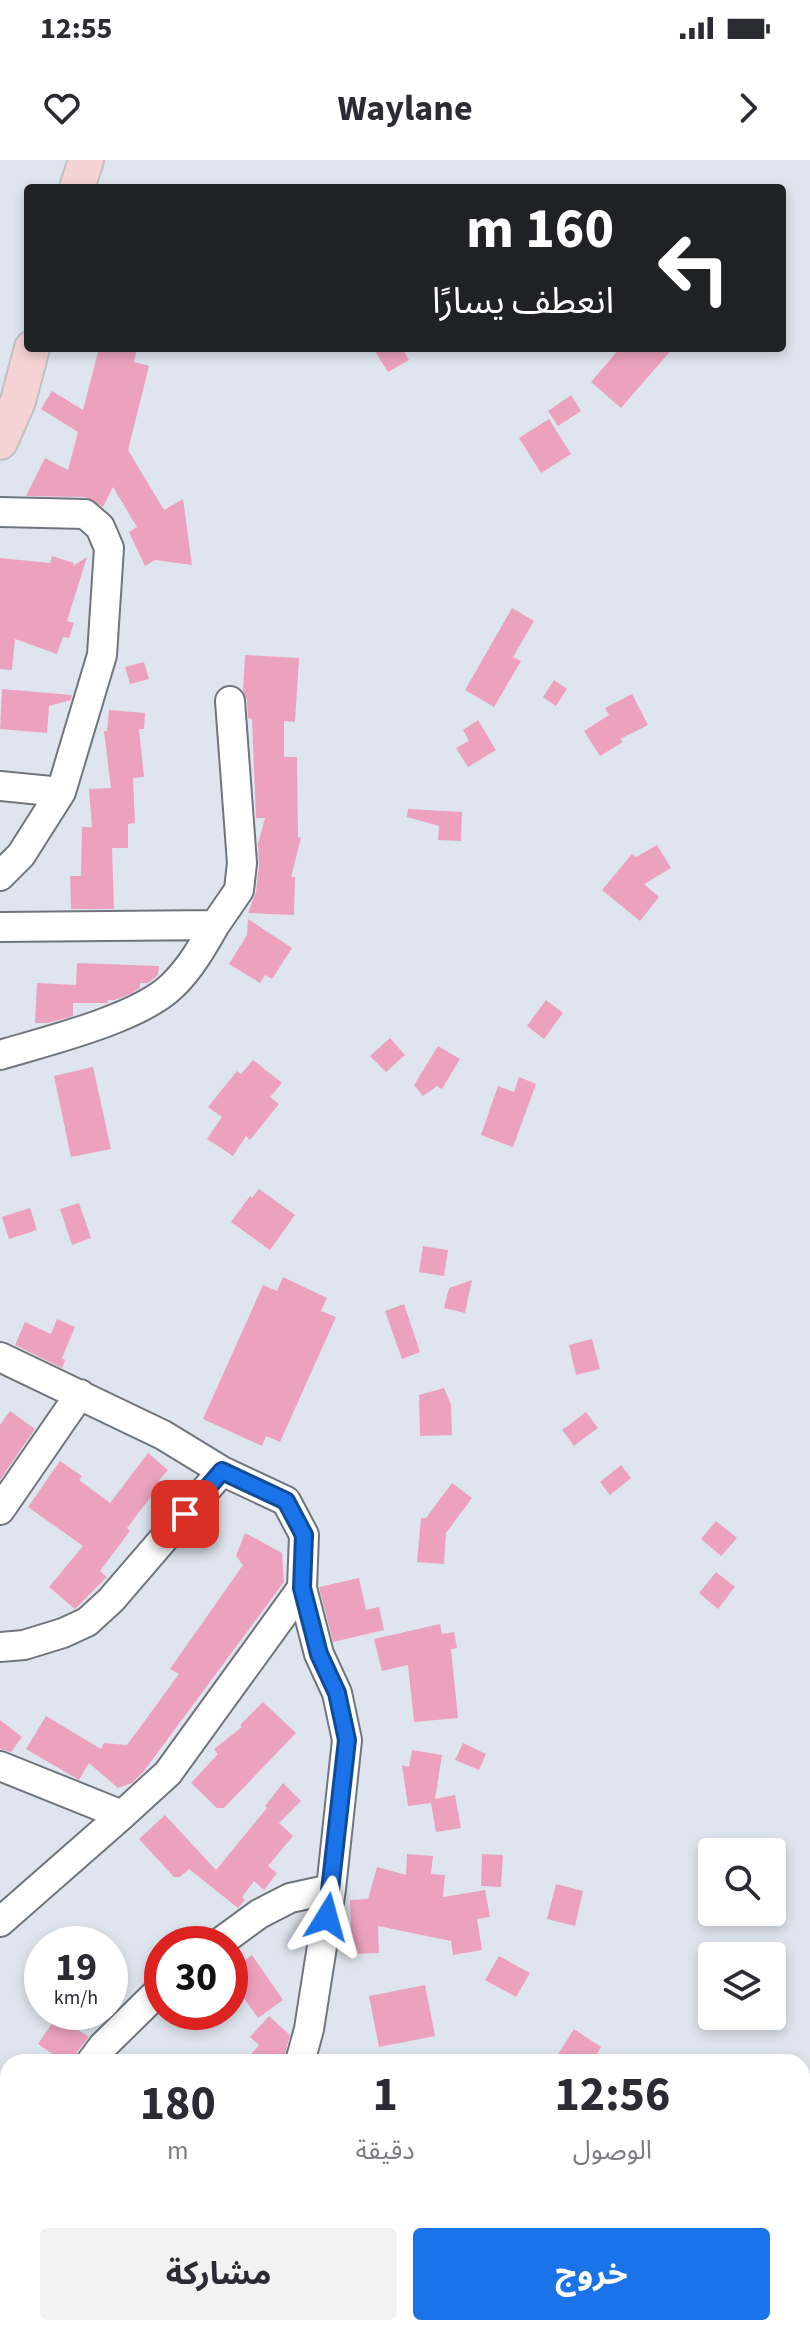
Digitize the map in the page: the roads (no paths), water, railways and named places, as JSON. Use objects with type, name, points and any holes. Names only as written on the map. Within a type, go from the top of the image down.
[{"type":"main road","points":[[78,184],[86,160]]},
{"type":"main road","points":[[0,442],[18,401],[31,352]]},
{"type":"street","points":[[0,512],[85,514],[100,527],[109,548],[102,655],[61,792],[21,855],[0,876]]},
{"type":"street","points":[[0,1055],[77,1032],[155,1001],[174,985],[239,890],[242,863],[230,701]]},
{"type":"street","points":[[0,786],[61,792]]},
{"type":"street","points":[[0,927],[215,925]]},
{"type":"street","points":[[0,1357],[163,1435],[222,1471],[286,1501],[304,1535],[302,1588],[319,1654],[337,1693],[347,1740],[331,1889],[309,2029],[302,2054]]},
{"type":"street","points":[[0,1510],[80,1394]]},
{"type":"street","points":[[0,1647],[24,1645],[87,1622],[111,1600],[222,1471]]},
{"type":"street","points":[[0,1922],[168,1773],[302,1588]]},
{"type":"street","points":[[0,1766],[122,1815]]},
{"type":"street","points":[[243,1926],[290,1898],[331,1889]]},
{"type":"street","points":[[97,2054],[144,2006]]}]
